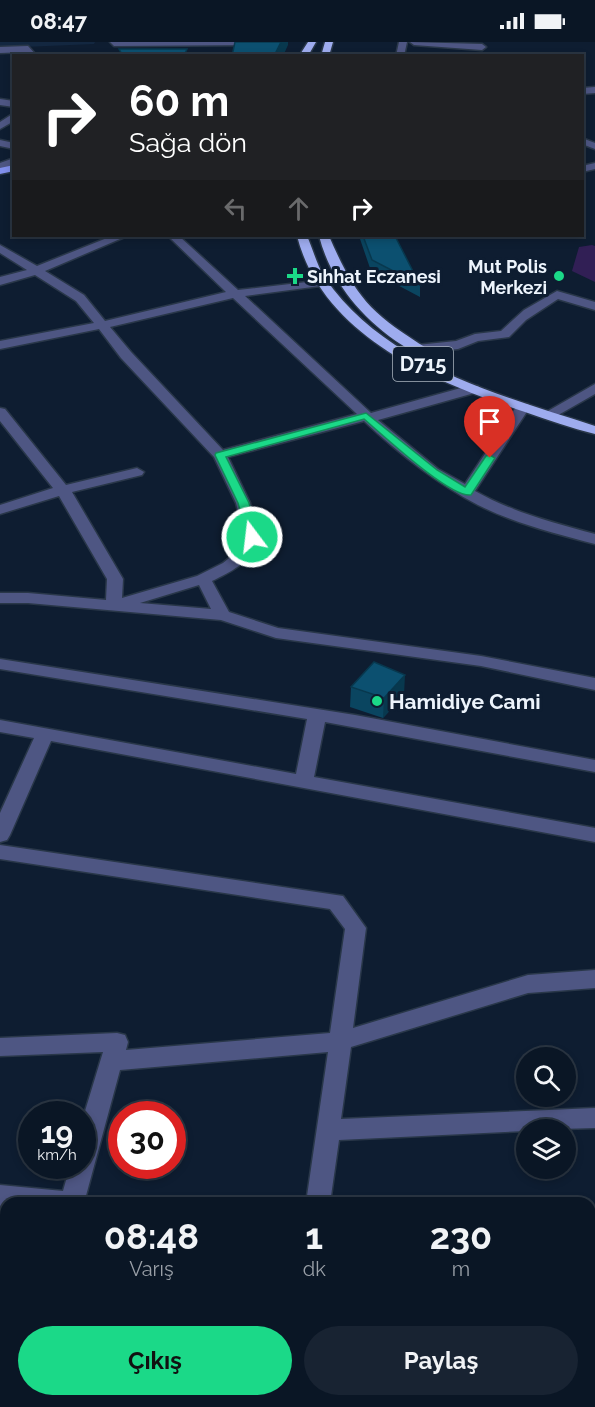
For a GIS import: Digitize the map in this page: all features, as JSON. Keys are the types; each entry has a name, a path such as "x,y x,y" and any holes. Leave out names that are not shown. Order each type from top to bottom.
{"highway":[{"name":"D715","path":"302,237 307,257 320,282 355,321 386,346 473,389 523,407 595,419"},
{"name":"D715","path":"324,237 341,279 350,294 382,327 417,349 482,381 595,430"}],"street":[{"path":"111,54 115,43 196,43 227,46 273,42"},
{"path":"414,42 480,44 493,42"},
{"path":"0,50 28,49 32,54"},
{"path":"0,281 35,271 119,237"},
{"path":"174,237 368,417 433,472 484,502 532,520 595,539"},
{"path":"0,248 80,298 126,355 220,455 243,503 252,537 245,553 229,566 203,579 114,606"},
{"path":"1,340 102,325 234,294 320,282"},
{"path":"417,349 458,345 475,338 505,334 510,327 532,310 557,295 595,306"},
{"path":"554,412 595,388"},
{"path":"220,455 473,389"},
{"path":"467,492 523,407"},
{"path":"0,412 7,433 62,490 115,579 114,606"},
{"path":"0,510 62,490 137,472"},
{"path":"203,579 223,615"},
{"path":"0,591 28,598"},
{"path":"0,598 28,598 223,615 276,633 481,661 595,684"},
{"path":"0,664 318,715 595,766"},
{"path":"304,781 318,715"},
{"path":"0,726 595,835"},
{"path":"0,835 45,734"},
{"path":"0,852 336,902 356,928 319,1197"},
{"path":"111,1061 341,1041 528,984 595,979"},
{"path":"0,1047 117,1042 96,1115"},
{"path":"329,1130 595,1118"},
{"path":"74,1197 78,1179"}],"shaded area":[{"path":"0,42 95,42 94,44 0,48"},
{"path":"595,246 595,282 572,271 579,247"}],"building":[{"path":"235,42 281,42 275,54 232,54"},
{"path":"119,49 187,49 185,54 122,54"},
{"path":"363,237 396,237 420,285 372,260"},
{"path":"374,662 405,675 384,698 351,687"}],"place":[{"name":"Sıhhat Eczanesi","path":"295,276"},
{"name":"Mut Polis Merkezi","path":"559,276"},
{"name":"Hamidiye Cami","path":"377,701"}],"route":[{"path":"252,537 243,503 220,455 366,416 433,472 467,492 490,458"}]}
